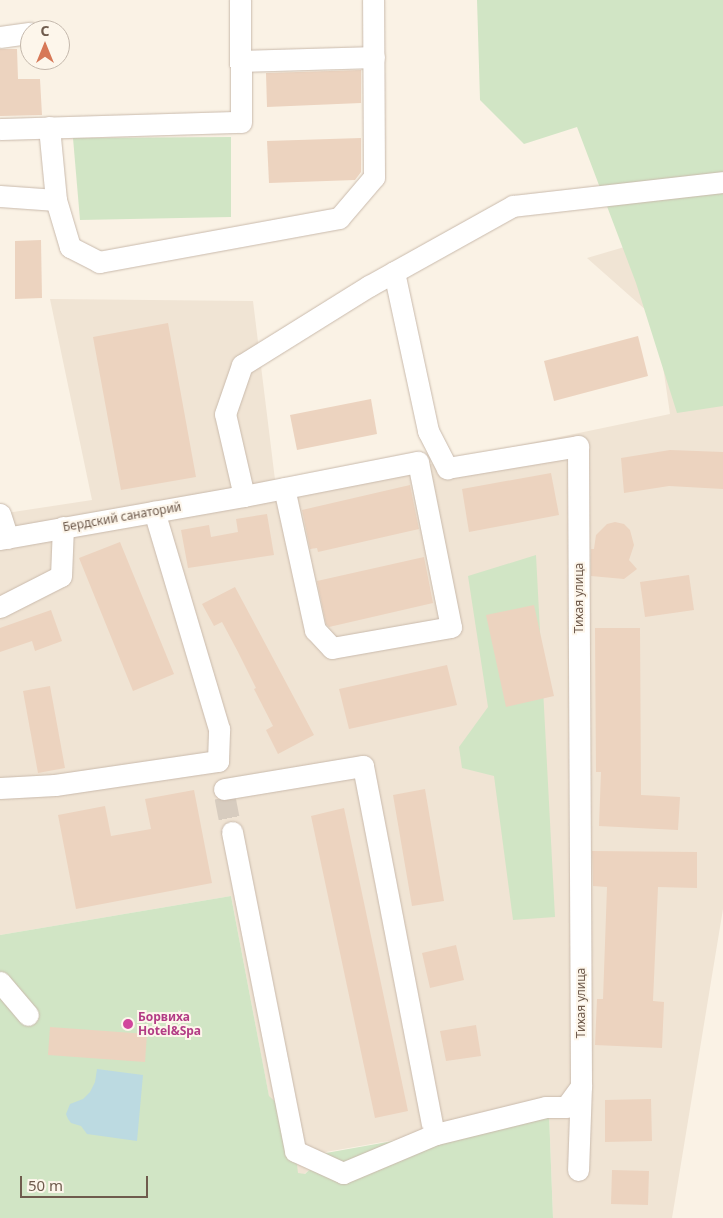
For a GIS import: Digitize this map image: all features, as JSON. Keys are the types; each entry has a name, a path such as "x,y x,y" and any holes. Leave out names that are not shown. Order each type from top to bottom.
{"street":[{"path":"0,129 241,122 240,0"},
{"path":"49,127 56,200 70,247 99,262 340,218 374,177 373,0"},
{"path":"0,36 20,34"},
{"path":"241,61 374,57"},
{"path":"244,496 225,414 242,365 394,272 512,206 723,182"},
{"path":"0,196 56,200"},
{"name":"Тихая улица","path":"394,272 428,431 447,468 578,446 581,1086"},
{"name":"Бердский санаторий","path":"4,538 244,496 284,488 418,462 451,627 332,648 315,630 284,488"},
{"path":"154,512 219,729 218,761 224,793 363,766 432,1123"},
{"path":"0,514 4,538"},
{"path":"0,607 61,576 63,527"},
{"path":"0,788 55,786 218,761"},
{"path":"232,832 295,1151 343,1174 436,1134 546,1107 566,1107 581,1086"},
{"path":"0,982 28,1015"},
{"path":"578,1170 581,1086"}],"shaded area":[{"path":"723,218 723,909 672,1218 553,1218 549,1113 326,1152 287,1192 231,896 0,935 0,514 92,500 50,299 253,301 277,496 670,414 656,319 587,258"}],"green space":[{"path":"477,0 723,0 723,406 677,413 636,283 577,127 524,144 480,100"},
{"path":"231,137 231,217 80,220 73,138"},
{"path":"536,555 555,917 513,920 494,776 462,768 459,747 488,707 468,576"},
{"name":"Борвиха Hotel&Spa","path":"231,896 269,1096 291,1116 298,1173 305,1174 326,1153 549,1113 553,1218 0,1218 0,935"}],"water":[{"path":"97,1069 143,1075 137,1141 87,1134 81,1126 71,1123 68,1119 66,1114 70,1104 83,1099 90,1092 95,1082"}],"building":[{"path":"0,49 17,49 18,79 40,79 42,115 0,116"},
{"path":"361,70 361,103 267,107 266,73"},
{"path":"361,138 361,172 355,180 269,183 267,141"},
{"path":"41,240 42,298 15,299 15,241"},
{"path":"168,323 196,477 121,490 93,337"},
{"path":"638,336 648,376 554,401 544,361"},
{"path":"371,399 377,434 297,450 290,415"},
{"path":"670,450 723,452 723,489 669,486 624,493 621,458"},
{"path":"551,473 559,515 469,532 462,489"},
{"path":"410,485 419,529 318,552 317,548 310,549 302,510"},
{"path":"267,514 274,555 188,568 181,530 209,525 211,537 238,532 236,519"},
{"path":"615,522 624,524 630,530 634,545 629,560 637,569 624,579 591,576 591,549 594,549 596,535 607,524"},
{"path":"120,542 174,674 133,691 79,558"},
{"path":"424,557 433,603 329,627 326,624 317,581"},
{"path":"689,575 694,610 645,617 640,582"},
{"path":"235,587 314,735 278,754 266,730 273,726 238,652 222,622 214,626 202,604"},
{"path":"534,605 554,696 506,707 486,615"},
{"path":"51,610 62,641 35,651 32,641 0,652 0,628"},
{"path":"595,628 640,628 641,795 680,797 678,830 599,826 601,772 596,772"},
{"path":"447,665 457,705 349,729 339,689"},
{"path":"50,686 65,768 38,773 23,691"},
{"path":"425,789 444,901 412,906 393,795"},
{"path":"194,790 212,883 76,909 58,815 105,806 111,836 151,829 145,799"},
{"path":"344,808 408,1111 375,1118 311,816"},
{"path":"592,851 697,852 697,888 658,887 653,1001 664,1002 662,1048 595,1045 597,999 603,999 607,887 593,886"},
{"path":"456,945 464,980 430,988 422,953"},
{"path":"476,1025 481,1056 446,1061 440,1031"},
{"path":"50,1027 147,1034 145,1062 48,1055"},
{"path":"651,1099 652,1141 605,1142 605,1100"},
{"path":"612,1170 649,1171 648,1205 611,1204"}],"tunnel":[{"path":"225,797 232,832"}],"place":[{"name":"Борвиха Hotel&Spa","path":"128,1024"}]}
